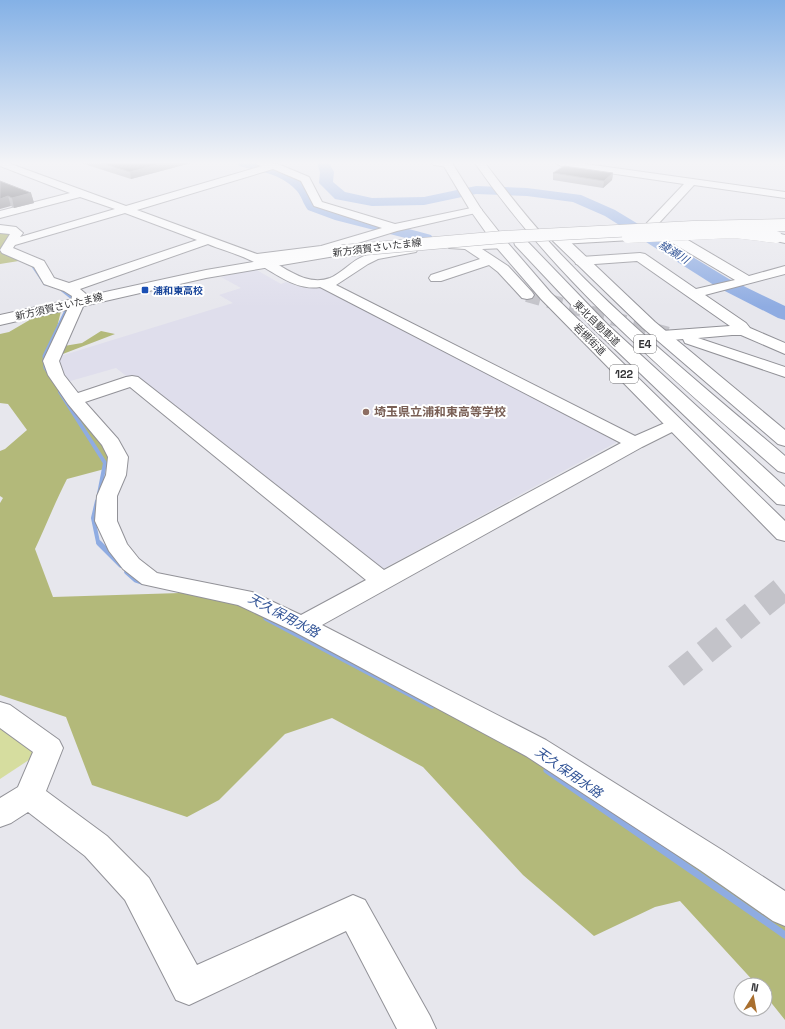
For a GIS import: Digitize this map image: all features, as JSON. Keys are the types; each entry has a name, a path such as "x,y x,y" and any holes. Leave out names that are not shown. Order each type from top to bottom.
{"main road":[{"name":"岩槻街道","path":"483,211 502,245 546,296 785,534"},
{"name":"東北自動車道","path":"484,211 533,257 601,327 785,499"},
{"name":"東北自動車道","path":"515,211 556,257 610,312 785,467"},
{"path":"541,220 560,240 662,336 785,440"},
{"name":"新方須賀さいたま線","path":"0,320 73,295 260,261 421,242 478,238 703,227 785,225"}],"street":[{"path":"0,215 15,211"},
{"path":"73,295 49,281 39,264 6,250 5,235 20,241 122,211"},
{"path":"128,211 209,240 260,261 299,282 322,283 334,281 363,261 375,256 405,250 443,245 502,245"},
{"path":"340,211 394,228"},
{"path":"260,261 322,250 394,228 468,211"},
{"path":"664,211 652,224 673,238 747,281"},
{"path":"560,240 734,232 781,238"},
{"path":"209,240 73,295 51,361 56,375 74,400 110,443 118,457 116,474 107,496 106,521 117,546 131,564 150,579 244,598 302,625 536,748 711,860 785,910"},
{"path":"468,245 504,269 527,295"},
{"path":"582,261 640,257 741,326 744,331"},
{"path":"436,278 491,260"},
{"path":"694,294 785,270"},
{"path":"322,283 635,442"},
{"path":"662,336 732,330 744,331 785,349"},
{"path":"690,340 785,372"},
{"path":"74,400 132,381 383,581"},
{"path":"302,625 635,442 674,424"},
{"path":"0,713 49,748 29,796 0,814"},
{"path":"29,796 96,846 137,889 189,987 353,911 417,1029"}],"shaded area":[{"name":"埼玉県立浦和東高等学校","path":"255,269 281,284 286,282 297,286 322,287 617,442 379,571 116,368 67,382 54,358 233,303 219,295 241,288 221,277"}],"green space":[{"path":"0,230 13,233 3,250 25,260 0,264"},
{"path":"61,311 52,348 82,343 101,331 115,334 47,361 125,454 112,467 67,479 35,549 53,597 180,593 236,588 299,617 785,908 785,1020 773,1005 773,977 750,977 680,901 655,907 594,936 523,875 423,767 332,718 285,734 219,800 187,817 92,785 66,717 0,695 0,503 3,498 0,496 0,451 5,449 27,430 8,404 0,403 0,334 9,332 33,318"},
{"path":"9,725 41,752 0,779 0,729"}],"waterway":[{"path":"324,211 425,238"},
{"name":"綾瀬川","path":"606,211 723,283 785,314"},
{"name":"天久保用水路","path":"27,263 32,265 45,284"},
{"name":"天久保用水路","path":"49,374 45,368 44,356 72,298 62,290"},
{"name":"天久保用水路","path":"60,392 105,463 99,494"},
{"name":"天久保用水路","path":"97,501 93,518 98,542 121,565"},
{"name":"天久保用水路","path":"127,572 136,580 142,582"},
{"name":"天久保用水路","path":"266,618 432,706"},
{"name":"天久保用水路","path":"547,770 785,935"}],"tunnel":[{"path":"527,295 669,334"},
{"path":"676,676 785,587"}],"place":[{"name":"浦和東高校","path":"145,290"},
{"name":"埼玉県立浦和東高等学校","path":"366,412"}]}
